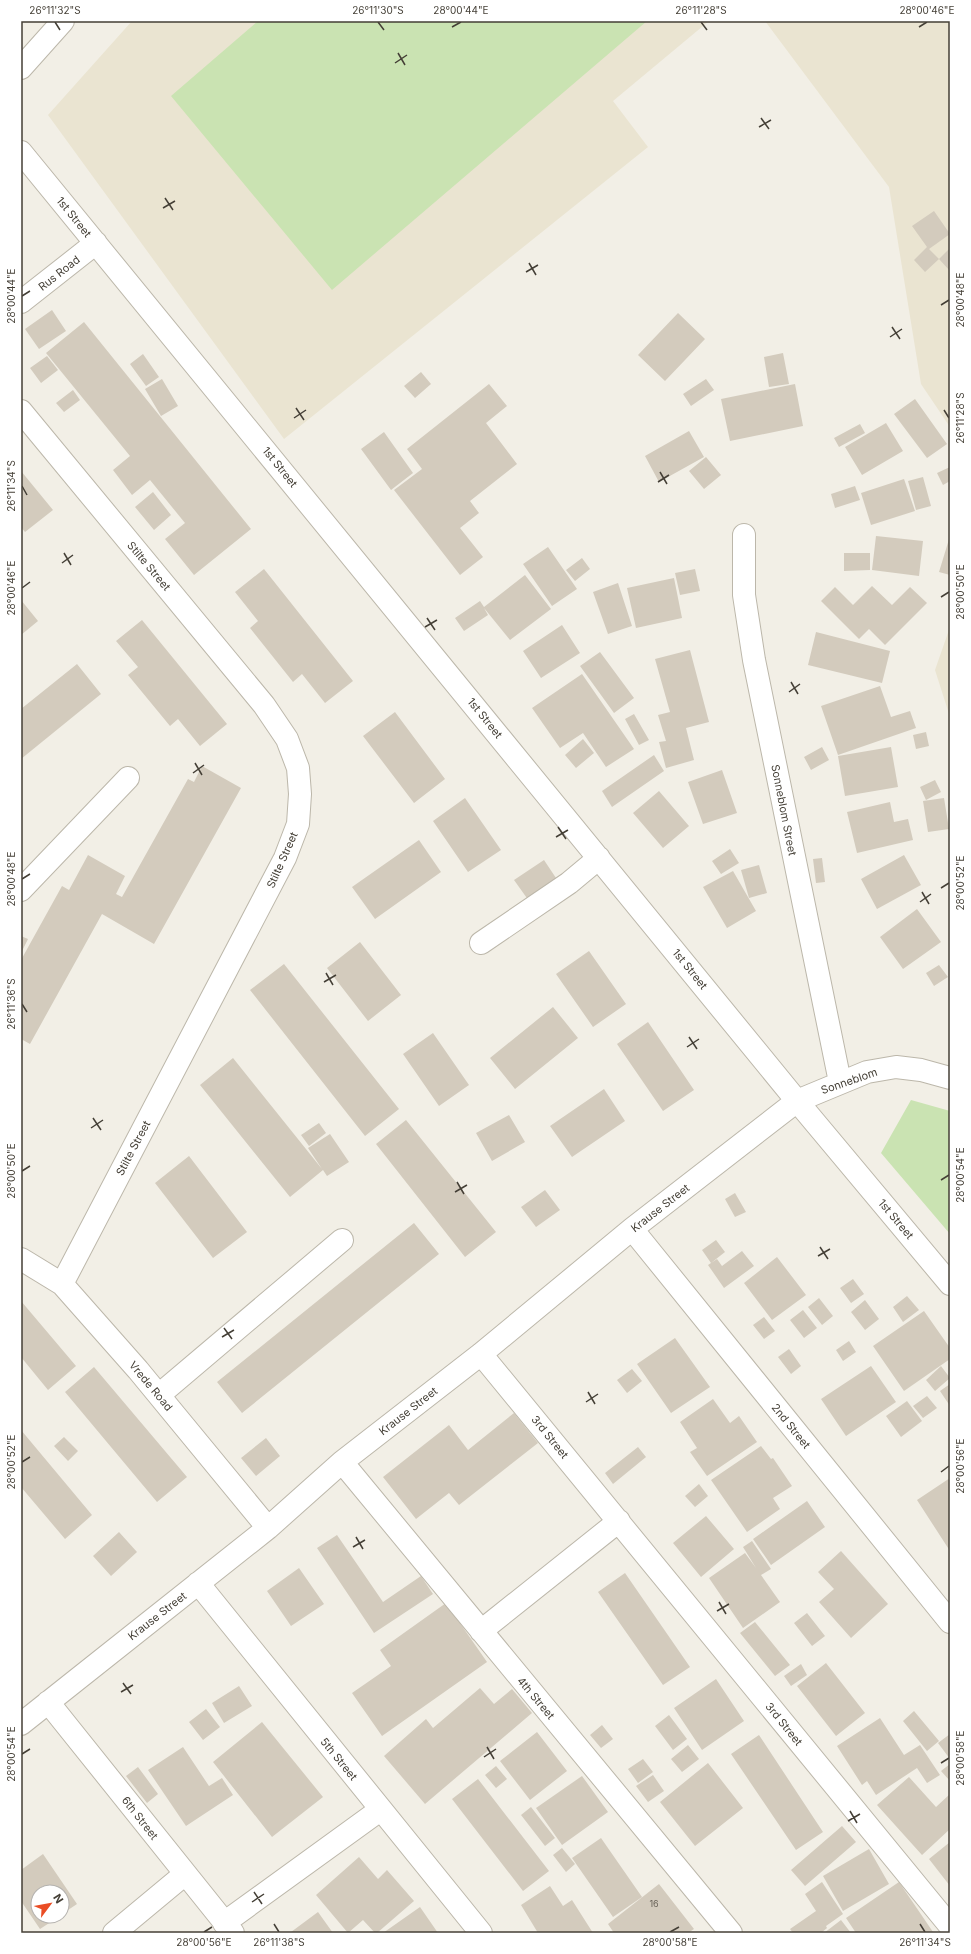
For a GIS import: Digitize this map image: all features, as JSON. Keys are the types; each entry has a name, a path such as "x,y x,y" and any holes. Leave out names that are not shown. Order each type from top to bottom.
{"street":[{"path":"21,68 63,21"},
{"name":"1st Street","path":"21,152 797,1101 950,1284"},
{"name":"Rus Road","path":"21,302 96,243"},
{"name":"Stilte Street","path":"21,411 264,705 287,739 298,768 300,794 298,824 285,858 62,1284"},
{"name":"Sonneblom Street","path":"744,535 744,595 754,660 840,1082"},
{"path":"21,890 128,778"},
{"path":"481,943 569,883 599,858"},
{"name":"Sonneblom","path":"797,1101 867,1072 896,1067 921,1070 950,1078"},
{"name":"Krause Street","path":"21,1724 268,1528 342,1462 482,1354 632,1229 797,1101"},
{"name":"2nd Street","path":"632,1229 950,1622"},
{"path":"159,1395 342,1240"},
{"name":"Vrede Road","path":"21,1259 62,1284 159,1395 268,1528"},
{"name":"3rd Street","path":"482,1354 950,1926"},
{"name":"4th Street","path":"342,1462 731,1933"},
{"path":"481,1631 619,1521"},
{"name":"5th Street","path":"198,1583 380,1810 481,1933"},
{"name":"6th Street","path":"48,1702 229,1928"},
{"path":"229,1928 380,1810"},
{"path":"114,1933 185,1874"}],"shaded area":[{"path":"132,21 709,21 613,101 648,147 284,439 48,115"},
{"path":"765,21 950,21 950,427 921,384 889,187"},
{"path":"950,627 950,717 935,670"}],"green space":[{"path":"258,21 647,21 332,290 171,96"},
{"path":"911,1100 950,1111 950,1234 881,1153"}],"building":[{"path":"934,211 950,234 929,249 939,259 925,272 914,260 927,247 912,226"},
{"path":"950,248 950,271 939,259"},
{"path":"52,310 66,331 39,349 25,329"},
{"path":"678,313 705,339 665,381 638,355"},
{"path":"84,322 251,529 194,575 165,539 185,523 150,480 132,495 113,470 130,456 46,353"},
{"path":"783,353 789,384 769,387 764,357"},
{"path":"143,354 159,377 146,386 130,364"},
{"path":"47,356 58,370 41,383 30,368"},
{"path":"421,372 431,384 415,398 404,386"},
{"path":"162,379 178,406 161,416 145,389"},
{"path":"706,379 714,390 691,406 683,394"},
{"path":"489,384 507,406 486,423 517,464 470,501 479,513 460,528 483,557 460,575 394,490 422,469 407,449"},
{"path":"795,384 803,426 730,441 721,399"},
{"path":"73,390 80,400 64,412 56,403"},
{"path":"915,399 947,444 927,458 894,414"},
{"path":"886,423 903,451 862,475 845,447"},
{"path":"860,424 865,433 839,447 834,438"},
{"path":"689,431 704,457 659,482 645,456"},
{"path":"384,432 413,473 391,490 361,449"},
{"path":"706,457 721,475 704,489 689,471"},
{"path":"950,467 950,481 943,485 937,473"},
{"path":"21,471 53,510 25,532 21,527"},
{"path":"923,477 931,506 916,510 908,481"},
{"path":"904,479 915,511 871,525 861,493"},
{"path":"855,486 860,500 835,508 831,494"},
{"path":"153,492 171,515 154,530 135,507"},
{"path":"876,536 923,541 919,576 872,570"},
{"path":"950,536 950,575 939,572"},
{"path":"548,547 577,589 552,606 523,564"},
{"path":"844,553 870,553 870,570 844,571"},
{"path":"582,558 590,569 575,581 566,570"},
{"path":"264,569 353,681 325,703 302,674 293,682 250,628 258,621 235,592"},
{"path":"695,569 700,591 680,595 675,573"},
{"path":"525,575 551,609 510,640 484,608 488,615 464,631 455,618 480,601 484,607"},
{"path":"674,578 682,618 636,628 627,588"},
{"path":"618,583 632,626 608,634 593,592"},
{"path":"872,586 892,605 910,587 927,603 885,645 869,629 859,639 821,601 835,587 853,605"},
{"path":"21,600 38,621 21,635"},
{"path":"142,620 227,724 200,746 178,719 170,726 128,675 138,667 116,641"},
{"path":"562,625 580,653 541,678 523,651"},
{"path":"816,632 890,651 882,683 808,665"},
{"path":"690,650 709,722 686,728 694,760 666,768 659,742 666,741 658,715 670,712 655,659"},
{"path":"600,652 634,698 614,713 580,666"},
{"path":"77,664 101,694 21,759 21,709"},
{"path":"582,674 634,749 606,767 583,733 560,748 532,708"},
{"path":"880,686 891,717 910,711 916,728 838,755 821,706"},
{"path":"395,712 445,779 414,803 363,736"},
{"path":"634,714 649,740 639,745 625,719"},
{"path":"926,732 929,746 916,749 913,735"},
{"path":"583,739 594,753 576,768 565,755"},
{"path":"822,747 829,760 811,770 804,757"},
{"path":"891,747 898,787 845,796 838,756"},
{"path":"654,755 664,771 612,807 602,791"},
{"path":"202,766 241,788 154,944 102,914 30,1044 21,1039 21,960 62,886 69,890 88,855 125,876 116,894 122,897 188,779 194,782"},
{"path":"722,770 737,813 703,824 688,782"},
{"path":"935,780 941,792 926,800 920,787"},
{"path":"659,791 689,826 663,848 633,813"},
{"path":"465,798 501,850 468,872 433,821"},
{"path":"944,798 949,829 928,832 923,801"},
{"path":"890,802 894,822 908,819 913,840 857,853 847,812"},
{"path":"419,840 441,872 375,919 352,887"},
{"path":"730,849 739,863 721,874 712,861"},
{"path":"904,855 921,885 877,909 861,879"},
{"path":"822,858 825,882 816,883 813,859"},
{"path":"544,860 558,881 529,901 514,880"},
{"path":"759,865 767,893 749,898 741,870"},
{"path":"733,871 756,911 727,928 703,887"},
{"path":"917,909 941,942 903,969 880,937"},
{"path":"21,936 28,939 21,953"},
{"path":"360,942 401,995 368,1021 327,968"},
{"path":"589,951 626,1004 593,1027 556,974"},
{"path":"284,964 399,1109 365,1136 250,990"},
{"path":"939,965 948,977 934,986 926,973"},
{"path":"553,1007 578,1038 515,1089 490,1058"},
{"path":"648,1022 694,1090 663,1111 617,1044"},
{"path":"433,1033 469,1085 439,1106 403,1054"},
{"path":"233,1058 322,1169 308,1148 330,1134 349,1162 327,1176 323,1170 290,1197 200,1085"},
{"path":"604,1089 625,1121 572,1157 550,1126"},
{"path":"509,1115 525,1142 492,1161 476,1133"},
{"path":"406,1120 496,1232 465,1257 376,1144"},
{"path":"319,1123 326,1133 309,1146 301,1135"},
{"path":"189,1156 247,1232 213,1258 155,1183"},
{"path":"545,1190 560,1210 536,1227 521,1207"},
{"path":"735,1193 746,1212 735,1217 725,1199"},
{"path":"414,1223 439,1254 242,1413 217,1382"},
{"path":"716,1240 725,1252 711,1263 702,1250"},
{"path":"742,1251 754,1266 724,1288 708,1265 717,1259 722,1266"},
{"path":"777,1257 806,1295 772,1320 744,1283"},
{"path":"853,1279 864,1294 851,1303 840,1288"},
{"path":"907,1296 919,1310 903,1322 893,1307"},
{"path":"819,1298 833,1316 822,1325 808,1307"},
{"path":"865,1300 879,1319 865,1330 851,1312"},
{"path":"21,1301 76,1366 48,1390 21,1357"},
{"path":"803,1310 817,1328 804,1338 790,1320"},
{"path":"924,1311 950,1348 950,1359 904,1391 873,1346"},
{"path":"764,1317 775,1331 764,1339 753,1325"},
{"path":"675,1338 710,1387 671,1413 637,1364"},
{"path":"849,1341 856,1352 843,1361 836,1350"},
{"path":"789,1349 801,1366 791,1374 778,1357"},
{"path":"871,1366 896,1402 846,1436 821,1399"},
{"path":"941,1366 950,1378 935,1391 926,1380"},
{"path":"94,1367 187,1477 157,1502 65,1392"},
{"path":"632,1369 642,1381 627,1393 617,1380"},
{"path":"950,1384 950,1406 940,1391"},
{"path":"927,1396 937,1408 923,1418 913,1406"},
{"path":"713,1399 730,1423 739,1416 757,1442 707,1476 690,1452 697,1448 680,1422"},
{"path":"907,1401 922,1421 901,1437 886,1416"},
{"path":"514,1413 538,1443 459,1505 449,1493 416,1519 383,1477 449,1425 468,1450"},
{"path":"21,1430 92,1515 65,1539 21,1487"},
{"path":"64,1437 78,1451 68,1461 54,1446"},
{"path":"266,1438 280,1456 256,1476 241,1458"},
{"path":"761,1446 771,1459 773,1458 792,1486 773,1498 780,1509 747,1532 711,1480"},
{"path":"638,1447 646,1457 613,1484 605,1473"},
{"path":"950,1478 950,1551 917,1500"},
{"path":"699,1484 708,1496 695,1507 685,1496"},
{"path":"807,1501 825,1527 771,1565 753,1539"},
{"path":"706,1516 734,1549 701,1577 673,1543"},
{"path":"119,1532 137,1552 111,1576 93,1556"},
{"path":"337,1535 383,1602 421,1576 433,1594 374,1633 317,1548"},
{"path":"752,1541 771,1569 761,1575 780,1602 743,1628 709,1578 745,1553 756,1568 743,1547"},
{"path":"841,1551 888,1604 851,1638 819,1602 834,1589 818,1572"},
{"path":"299,1568 324,1604 291,1626 267,1591"},
{"path":"625,1573 690,1667 663,1685 598,1592"},
{"path":"446,1603 487,1662 382,1736 352,1693 391,1666 380,1650"},
{"path":"807,1613 825,1636 812,1646 794,1623"},
{"path":"755,1622 790,1665 775,1676 740,1633"},
{"path":"826,1663 865,1713 836,1736 797,1686"},
{"path":"801,1664 807,1675 791,1686 784,1676"},
{"path":"716,1679 744,1721 702,1750 674,1708"},
{"path":"239,1686 252,1706 224,1723 212,1703"},
{"path":"480,1688 494,1704 512,1689 532,1713 425,1804 384,1756 426,1719 433,1728"},
{"path":"206,1709 220,1727 203,1740 189,1722"},
{"path":"914,1711 939,1741 927,1751 903,1721"},
{"path":"669,1715 687,1739 673,1750 655,1726"},
{"path":"880,1718 904,1755 920,1745 940,1775 927,1783 917,1768 876,1795 867,1781 862,1785 837,1746"},
{"path":"262,1722 323,1797 272,1837 213,1762"},
{"path":"602,1725 613,1739 601,1748 590,1735"},
{"path":"537,1732 567,1771 530,1800 500,1761"},
{"path":"950,1734 950,1759 938,1743"},
{"path":"759,1735 823,1832 796,1850 731,1754"},
{"path":"688,1745 699,1759 682,1772 671,1759"},
{"path":"183,1747 209,1786 222,1778 233,1795 186,1826 148,1770"},
{"path":"643,1759 653,1772 638,1783 628,1769"},
{"path":"708,1763 743,1808 695,1846 660,1802"},
{"path":"950,1764 950,1781 941,1771"},
{"path":"496,1766 507,1779 496,1788 485,1775"},
{"path":"138,1767 158,1794 147,1803 126,1776"},
{"path":"653,1775 664,1791 648,1802 636,1786"},
{"path":"582,1776 608,1812 562,1845 536,1808"},
{"path":"909,1777 936,1807 950,1794 950,1829 922,1855 877,1805"},
{"path":"478,1779 549,1871 523,1891 452,1799"},
{"path":"531,1807 555,1838 545,1846 521,1815"},
{"path":"842,1826 856,1842 805,1886 791,1870"},
{"path":"601,1838 642,1897 613,1917 572,1858"},
{"path":"950,1842 950,1886 929,1859"},
{"path":"562,1848 575,1864 566,1872 553,1855"},
{"path":"869,1849 889,1884 843,1911 823,1876"},
{"path":"43,1854 63,1884 30,1884 30,1914 21,1901 21,1870"},
{"path":"359,1857 378,1879 387,1870 414,1901 377,1933 375,1933 363,1920 348,1933 316,1895"},
{"path":"822,1882 843,1914 826,1926 827,1928 821,1933 793,1933 790,1929 816,1911 805,1894"},
{"path":"899,1882 933,1932 856,1933 846,1918"},
{"path":"659,1884 694,1929 688,1933 614,1933 608,1924"},
{"path":"550,1886 563,1906 572,1900 593,1933 538,1933 521,1905"},
{"path":"70,1894 77,1904 70,1909"},
{"path":"420,1907 438,1933 383,1933"},
{"path":"318,1912 333,1933 291,1932"},
{"path":"841,1920 851,1933 824,1933"},
{"path":"37,1924 48,1924 40,1929"}]}
